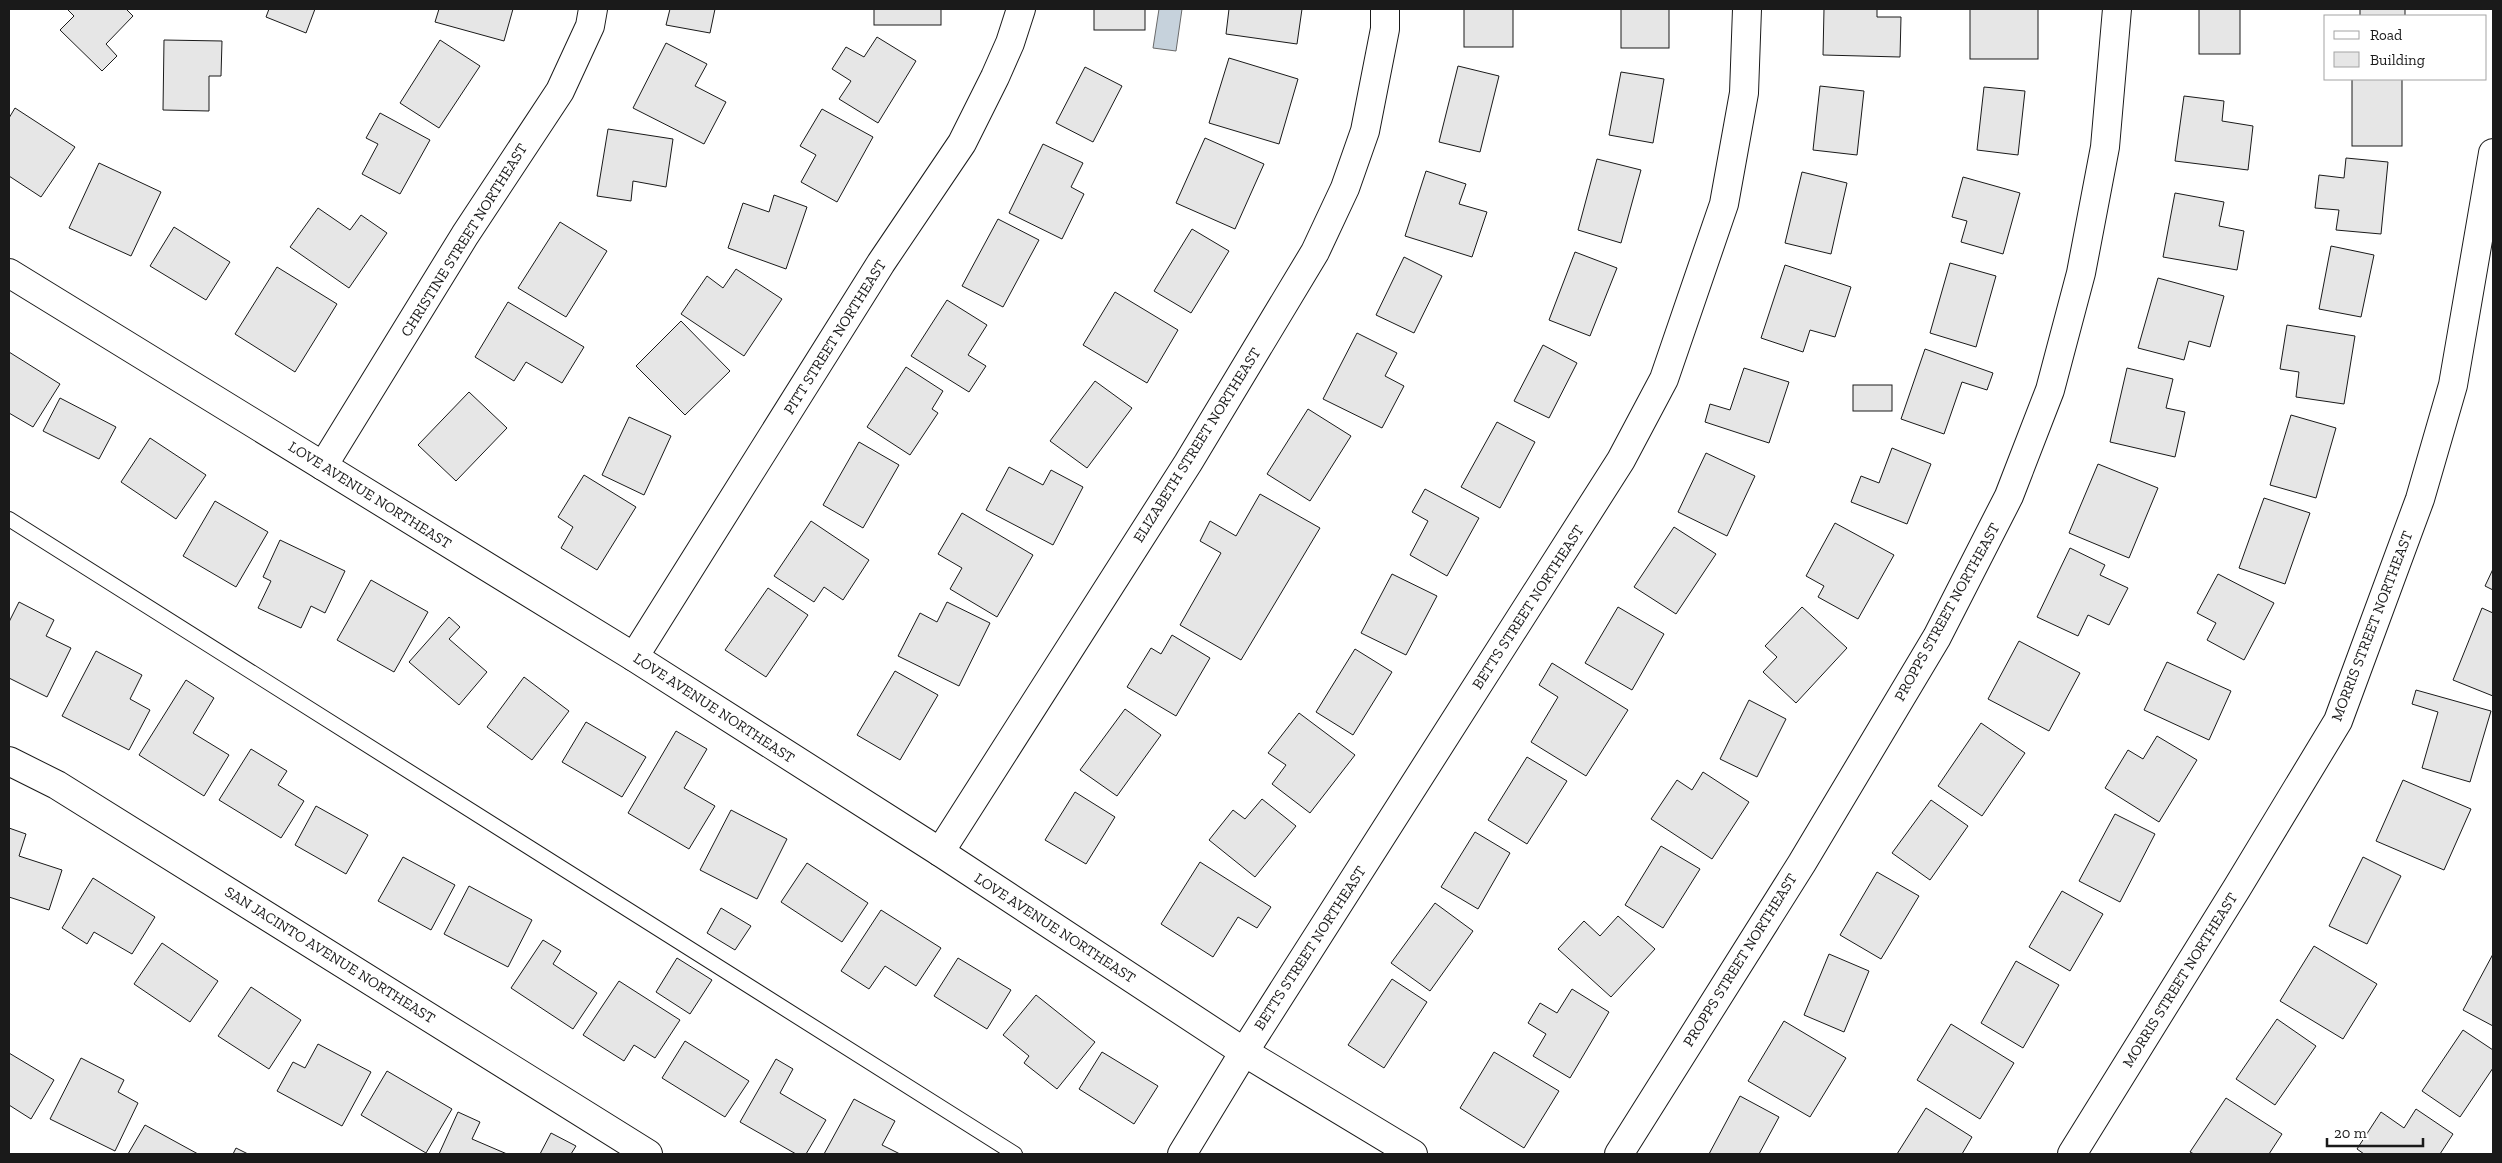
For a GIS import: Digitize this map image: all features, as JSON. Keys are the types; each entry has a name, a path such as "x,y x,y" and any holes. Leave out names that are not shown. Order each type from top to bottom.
{"street":[{"name":"CHRISTINE STREET NORTHEAST","path":"323,466 465,235 560,91 590,26 593,9"},
{"name":"PITT STREET NORTHEAST","path":"634,657 881,263 962,143 1006,51 1021,9"},
{"name":"ELIZABETH STREET NORTHEAST","path":"940,852 1178,479 1315,252 1345,188 1365,131 1385,29 1385,9"},
{"name":"BETTS STREET NORTHEAST","path":"1182,1154 1244,1052 1621,460 1664,378 1724,204 1744,93 1748,9"},
{"name":"PROPPS STREET NORTHEAST","path":"1619,1154 1802,863 1937,637 2009,496 2050,390 2082,273 2106,148 2118,9"},
{"name":"MORRIS STREET NORTHEAST","path":"2072,1154 2338,721 2420,499 2454,385 2493,153"},
{"name":"LOVE AVENUE NORTHEAST","path":"9,273 634,657 940,852 1244,1052 1413,1154"},
{"name":"SAN JACINTO AVENUE NORTHEAST","path":"9,761 57,785 648,1154"}],"lane":[{"path":"9,519 1015,1154"}],"shaded area":[{"path":"1159,9 1182,9 1176,51 1153,48"}],"building":[{"path":"67,9 126,9 133,16 106,44 117,56 102,71 60,30 74,16"},
{"path":"269,9 315,9 306,33 266,17"},
{"path":"439,9 513,9 504,41 435,22"},
{"path":"670,9 715,9 710,33 666,25"},
{"path":"874,9 941,9 941,25 874,25"},
{"path":"1094,9 1145,9 1145,30 1094,30"},
{"path":"1229,9 1302,9 1297,44 1226,34"},
{"path":"1464,9 1513,9 1513,47 1464,47"},
{"path":"1621,9 1669,9 1669,48 1621,48"},
{"path":"1824,9 1877,9 1877,17 1901,17 1900,57 1823,55"},
{"path":"1970,9 2038,9 2038,59 1970,59"},
{"path":"2199,9 2240,9 2240,54 2199,54"},
{"path":"2360,9 2405,9 2405,15 2360,15"},
{"path":"877,37 916,61 878,123 839,99 851,81 832,69 846,47 864,57"},
{"path":"164,40 222,41 221,76 209,76 209,111 163,110"},
{"path":"440,40 480,66 439,128 400,103"},
{"path":"666,43 707,64 695,86 726,102 704,144 633,108"},
{"path":"1229,58 1298,79 1279,144 1209,123"},
{"path":"1458,66 1499,76 1480,152 1439,142"},
{"path":"1085,67 1122,86 1093,142 1056,123"},
{"path":"1621,72 1664,79 1653,143 1609,135"},
{"path":"2352,80 2402,80 2402,146 2352,146"},
{"path":"1820,86 1864,91 1857,155 1813,150"},
{"path":"1984,87 2025,91 2018,155 1977,150"},
{"path":"2184,96 2224,101 2222,121 2253,126 2248,170 2175,161"},
{"path":"15,108 75,147 41,197 9,176 9,118"},
{"path":"822,109 873,137 837,202 801,182 816,155 800,146"},
{"path":"380,113 430,140 400,194 362,174 378,144 366,138"},
{"path":"608,129 673,139 666,187 633,181 631,201 597,196"},
{"path":"1205,138 1264,164 1235,229 1176,203"},
{"path":"1043,144 1083,163 1071,187 1084,194 1062,239 1009,213"},
{"path":"2346,158 2388,162 2381,234 2336,230 2339,210 2315,208 2319,175 2344,178"},
{"path":"1597,159 1641,170 1621,243 1578,230"},
{"path":"99,163 161,192 131,256 69,228"},
{"path":"1426,171 1466,184 1459,204 1487,212 1472,257 1405,236"},
{"path":"1802,172 1847,183 1831,254 1785,243"},
{"path":"1963,177 2020,193 2003,254 1961,242 1967,221 1952,217"},
{"path":"2175,193 2224,202 2219,226 2244,231 2237,270 2163,257"},
{"path":"774,195 807,207 786,269 728,248 743,203 769,212"},
{"path":"318,208 350,230 361,215 387,233 349,288 290,247"},
{"path":"998,219 1039,240 1003,307 962,286"},
{"path":"560,222 607,251 566,317 518,288"},
{"path":"174,227 230,262 206,300 150,266"},
{"path":"1192,229 1229,251 1191,313 1154,291"},
{"path":"2331,246 2374,255 2361,317 2319,309"},
{"path":"1575,252 1617,268 1590,336 1549,320"},
{"path":"1404,257 1442,276 1414,333 1376,315"},
{"path":"1950,263 1996,276 1976,347 1930,333"},
{"path":"1785,265 1851,287 1835,337 1810,330 1803,352 1761,338"},
{"path":"277,267 337,304 295,372 235,334"},
{"path":"736,269 782,299 744,356 681,314 707,276 723,288"},
{"path":"2158,278 2224,296 2210,347 2189,341 2184,360 2138,348"},
{"path":"1115,292 1178,330 1147,383 1083,345"},
{"path":"947,300 987,325 968,355 986,366 969,392 911,356"},
{"path":"508,302 584,347 562,383 526,362 514,381 475,357"},
{"path":"681,321 730,371 685,415 636,366"},
{"path":"2287,325 2355,336 2344,404 2296,397 2299,372 2280,369"},
{"path":"1357,333 1397,353 1385,376 1404,386 1382,428 1323,399"},
{"path":"1543,345 1577,363 1549,418 1514,401"},
{"path":"1925,349 1993,373 1987,390 1962,382 1944,434 1901,419"},
{"path":"9,352 60,384 33,427 9,413"},
{"path":"906,367 943,391 932,409 938,413 910,455 867,427"},
{"path":"1744,368 1789,382 1769,443 1705,422 1710,404 1730,410"},
{"path":"2127,368 2173,379 2166,408 2185,412 2175,457 2110,442"},
{"path":"1095,381 1132,408 1087,468 1050,441"},
{"path":"1853,385 1892,385 1892,411 1853,411"},
{"path":"469,392 507,428 456,481 418,445"},
{"path":"60,398 116,427 99,459 43,431"},
{"path":"1308,409 1351,436 1310,501 1267,474"},
{"path":"2291,415 2336,428 2316,498 2270,485"},
{"path":"629,417 671,436 644,495 602,475"},
{"path":"1497,422 1535,442 1500,508 1461,487"},
{"path":"150,438 206,475 176,519 121,482"},
{"path":"859,442 899,465 863,528 823,505"},
{"path":"1892,448 1931,464 1907,524 1851,502 1861,476 1879,483"},
{"path":"1706,453 1755,476 1727,536 1678,512"},
{"path":"2098,464 2158,488 2129,558 2069,533"},
{"path":"1009,467 1043,485 1051,470 1083,487 1053,545 986,510"},
{"path":"584,475 636,507 597,570 561,548 573,527 558,517"},
{"path":"1425,489 1479,518 1447,576 1410,555 1428,521 1412,512"},
{"path":"1260,494 1320,528 1241,660 1180,625 1221,553 1200,541 1210,521 1236,536"},
{"path":"2264,498 2310,513 2285,584 2239,568"},
{"path":"215,501 268,532 236,587 183,556"},
{"path":"962,513 1033,555 997,617 950,589 962,568 938,554"},
{"path":"811,521 869,560 843,600 824,587 814,602 774,576"},
{"path":"1835,523 1894,555 1858,619 1818,597 1824,586 1806,576"},
{"path":"1674,527 1716,554 1676,614 1634,587"},
{"path":"280,540 345,571 325,613 311,606 301,628 258,608 271,581 263,577"},
{"path":"2070,548 2105,565 2100,575 2128,588 2109,625 2088,615 2078,636 2037,617"},
{"path":"2493,569 2493,590 2485,586"},
{"path":"1392,574 1437,596 1406,655 1361,633"},
{"path":"2218,574 2274,603 2244,660 2207,640 2216,623 2197,613"},
{"path":"371,580 428,612 394,672 337,640"},
{"path":"768,588 808,615 766,677 725,650"},
{"path":"19,602 54,620 46,636 71,648 47,697 9,678 9,622"},
{"path":"947,602 990,623 959,686 898,656 920,613 937,622"},
{"path":"1618,607 1664,634 1632,690 1585,663"},
{"path":"1802,607 1847,648 1796,703 1763,672 1777,657 1765,646"},
{"path":"2482,608 2493,613 2493,696 2453,680"},
{"path":"449,617 460,627 449,639 487,672 459,705 409,662"},
{"path":"1172,635 1210,658 1176,716 1127,687 1151,648 1161,654"},
{"path":"2019,641 2080,673 2049,731 1988,699"},
{"path":"1355,649 1392,672 1353,735 1316,712"},
{"path":"96,651 142,675 130,699 150,710 129,750 62,716"},
{"path":"2167,662 2231,691 2209,740 2144,710"},
{"path":"1552,663 1628,710 1586,776 1531,742 1558,697 1539,685"},
{"path":"895,671 938,695 900,760 857,735"},
{"path":"524,677 569,711 532,760 487,727"},
{"path":"186,680 214,698 193,733 229,755 204,796 139,755"},
{"path":"2416,690 2491,711 2470,782 2422,768 2438,712 2412,704"},
{"path":"1749,700 1786,719 1757,777 1720,759"},
{"path":"1125,709 1161,735 1117,796 1080,770"},
{"path":"1299,713 1355,755 1310,813 1272,784 1286,765 1268,753"},
{"path":"586,722 646,757 622,797 562,762"},
{"path":"1981,723 2025,753 1982,816 1938,786"},
{"path":"676,731 707,749 684,788 715,806 689,849 628,813"},
{"path":"2157,736 2197,760 2159,822 2105,788 2128,750 2143,759"},
{"path":"251,749 287,771 278,785 304,801 281,838 219,800"},
{"path":"1527,757 1567,781 1527,844 1488,820"},
{"path":"1703,772 1749,802 1712,859 1651,819 1677,780 1692,790"},
{"path":"2403,780 2471,809 2444,870 2376,841"},
{"path":"1075,792 1115,817 1086,864 1045,840"},
{"path":"1262,799 1296,826 1255,877 1209,840 1233,810 1245,819"},
{"path":"1931,800 1968,826 1930,880 1892,853"},
{"path":"316,806 368,835 346,874 295,845"},
{"path":"731,810 787,839 757,899 700,870"},
{"path":"2115,814 2155,834 2120,902 2079,881"},
{"path":"9,828 26,834 19,856 62,870 49,910 9,897"},
{"path":"1475,832 1510,853 1478,909 1441,887"},
{"path":"1661,846 1700,869 1663,928 1625,905"},
{"path":"403,857 455,885 431,930 378,901"},
{"path":"2363,857 2401,876 2367,944 2329,926"},
{"path":"1200,862 1271,907 1257,928 1238,917 1213,957 1161,924"},
{"path":"807,863 868,903 842,942 781,902"},
{"path":"1877,872 1919,896 1881,959 1840,935"},
{"path":"93,878 155,917 132,954 94,932 87,944 62,928"},
{"path":"469,886 532,920 508,967 444,934"},
{"path":"2062,891 2103,914 2070,971 2029,947"},
{"path":"1435,903 1473,931 1430,991 1391,963"},
{"path":"721,908 751,926 735,950 707,933"},
{"path":"881,910 941,948 916,986 885,966 869,989 841,971"},
{"path":"1618,916 1655,949 1611,997 1558,949 1584,921 1600,936"},
{"path":"543,940 561,951 553,964 597,993 573,1029 511,988"},
{"path":"162,943 218,981 190,1022 134,984"},
{"path":"2314,946 2377,984 2343,1039 2280,1001"},
{"path":"1829,954 1869,971 1844,1032 1804,1015"},
{"path":"2493,954 2493,1026 2463,1010"},
{"path":"677,958 712,980 690,1014 656,992"},
{"path":"958,958 1011,990 987,1029 934,996"},
{"path":"2016,961 2059,985 2023,1048 1981,1023"},
{"path":"1392,979 1427,1002 1384,1068 1348,1045"},
{"path":"619,981 680,1020 655,1058 634,1045 624,1061 583,1035"},
{"path":"251,987 301,1020 269,1069 218,1036"},
{"path":"1572,989 1609,1012 1570,1078 1533,1056 1546,1034 1528,1023 1540,1003 1557,1013"},
{"path":"1036,995 1095,1042 1057,1089 1024,1063 1029,1056 1003,1035"},
{"path":"2277,1019 2316,1046 2275,1105 2236,1079"},
{"path":"1784,1021 1846,1058 1810,1117 1748,1081"},
{"path":"1951,1024 2014,1063 1980,1119 1917,1080"},
{"path":"2463,1030 2493,1050 2493,1068 2460,1117 2422,1091"},
{"path":"685,1041 749,1081 725,1117 662,1078"},
{"path":"318,1044 371,1072 342,1126 277,1091 293,1062 305,1068"},
{"path":"1102,1052 1158,1086 1134,1124 1079,1089"},
{"path":"1494,1052 1559,1091 1524,1148 1460,1108"},
{"path":"9,1053 54,1080 31,1119 9,1105"},
{"path":"81,1058 124,1080 118,1092 138,1103 115,1151 50,1119"},
{"path":"776,1059 793,1069 780,1093 826,1120 806,1154 796,1154 740,1122"},
{"path":"387,1071 452,1109 426,1153 361,1115"},
{"path":"1740,1096 1779,1117 1759,1154 1709,1154"},
{"path":"2226,1098 2282,1134 2269,1154 2194,1154 2190,1152"},
{"path":"854,1099 895,1121 882,1145 900,1154 824,1154"},
{"path":"1926,1108 1972,1137 1962,1154 1897,1154"},
{"path":"2416,1109 2453,1134 2440,1154 2364,1154 2357,1149 2381,1112 2404,1128"},
{"path":"458,1112 480,1122 472,1139 507,1154 439,1154"},
{"path":"145,1125 198,1154 128,1154"},
{"path":"551,1133 576,1146 571,1154 540,1154"},
{"path":"236,1148 248,1154 233,1154"}]}
